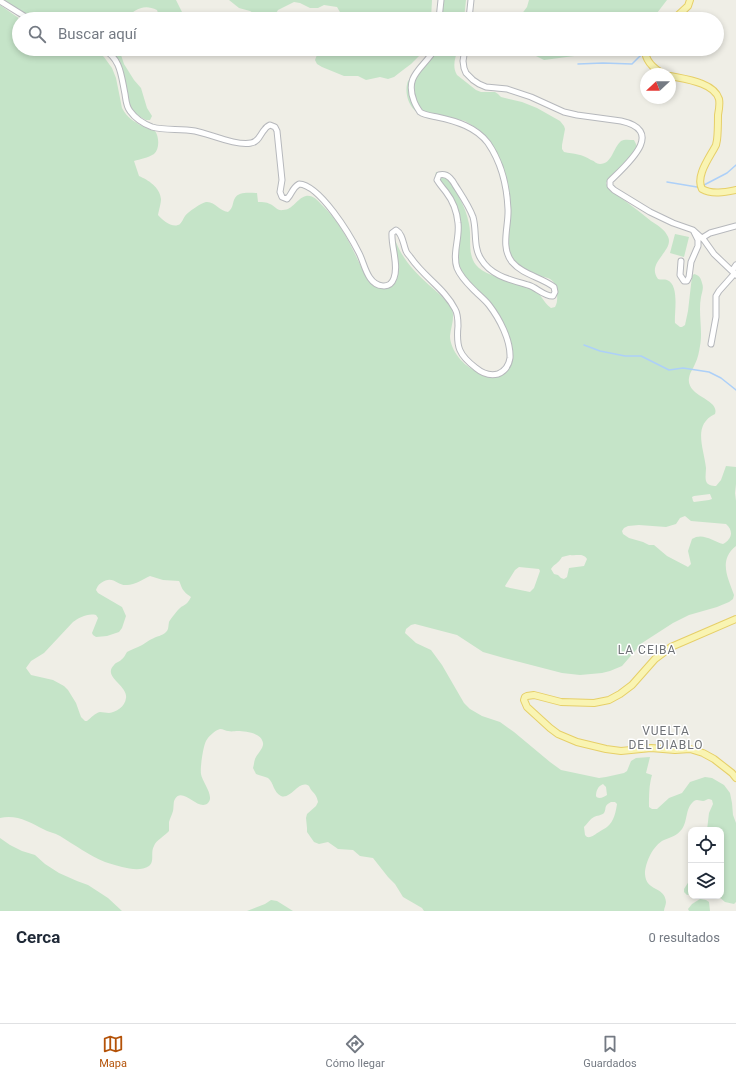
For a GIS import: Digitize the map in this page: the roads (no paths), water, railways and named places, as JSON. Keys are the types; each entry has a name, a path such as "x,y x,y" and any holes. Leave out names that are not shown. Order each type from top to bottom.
{"main road":[{"path":"682,12 688,6 690,0"},
{"path":"647,56 652,66 655,68"},
{"path":"676,77 698,82 709,87 717,95 719,102 718,136 716,145 701,174 700,183 702,189 710,192 736,190"},
{"path":"736,619 670,647 655,659 632,685 609,700 594,703 561,702 534,695 530,695 524,700 527,707 553,731 577,742 621,751 651,748 675,750 690,749 703,753 732,772 736,778"}],"street":[{"path":"440,12 441,0"},
{"path":"469,12 470,0"},
{"path":"0,1 17,12"},
{"path":"113,56 119,65 122,76 126,104 130,111 138,119 150,126 161,129 184,129 194,131 243,145 253,143 258,140 265,128 270,125 275,127 277,131 282,180 280,192 282,197 287,199 293,188 299,184 307,186 314,191 340,221 359,253 370,278 378,285 389,285 395,277 392,233 396,230 398,231 401,235 406,251 413,261 446,295 455,309 458,322 456,338 463,356 469,363 480,371 494,375 502,372 508,366 510,354 508,342 500,323 489,305 460,273 457,266 456,254 459,224 452,201 437,180 439,175 443,174 450,177 469,208 474,219 476,246 481,260 488,268 502,277 533,286 549,296 553,296 555,292 554,287 547,282 526,274 511,260 506,248 508,210 506,191 497,158 485,139 476,131 453,121 426,115 420,112 414,103 410,85 413,76 429,56"},
{"path":"464,56 463,61 466,73 479,84 486,87 507,89 531,97 564,112 628,122 635,126 642,134 643,142 641,147 632,159 610,182 610,186 650,212 673,223 693,230 702,238 714,254 734,273"},
{"path":"702,238 710,233 736,226"},
{"path":"681,261 680,276 684,281 687,281 691,262 698,246 698,240 693,230"},
{"path":"711,344 716,317 716,296 734,273 736,265"}],"waterway":[{"path":"578,64 632,64 640,56"},
{"path":"704,185 727,173 736,165"},
{"path":"667,182 697,187"},
{"path":"584,345 600,351 625,356 641,356 669,370 683,368 709,372 721,378 736,390"}],"district":[{"name":"LA CEIBA","path":"647,650"},
{"name":"VUELTA DEL DIABLO","path":"666,738"}]}
